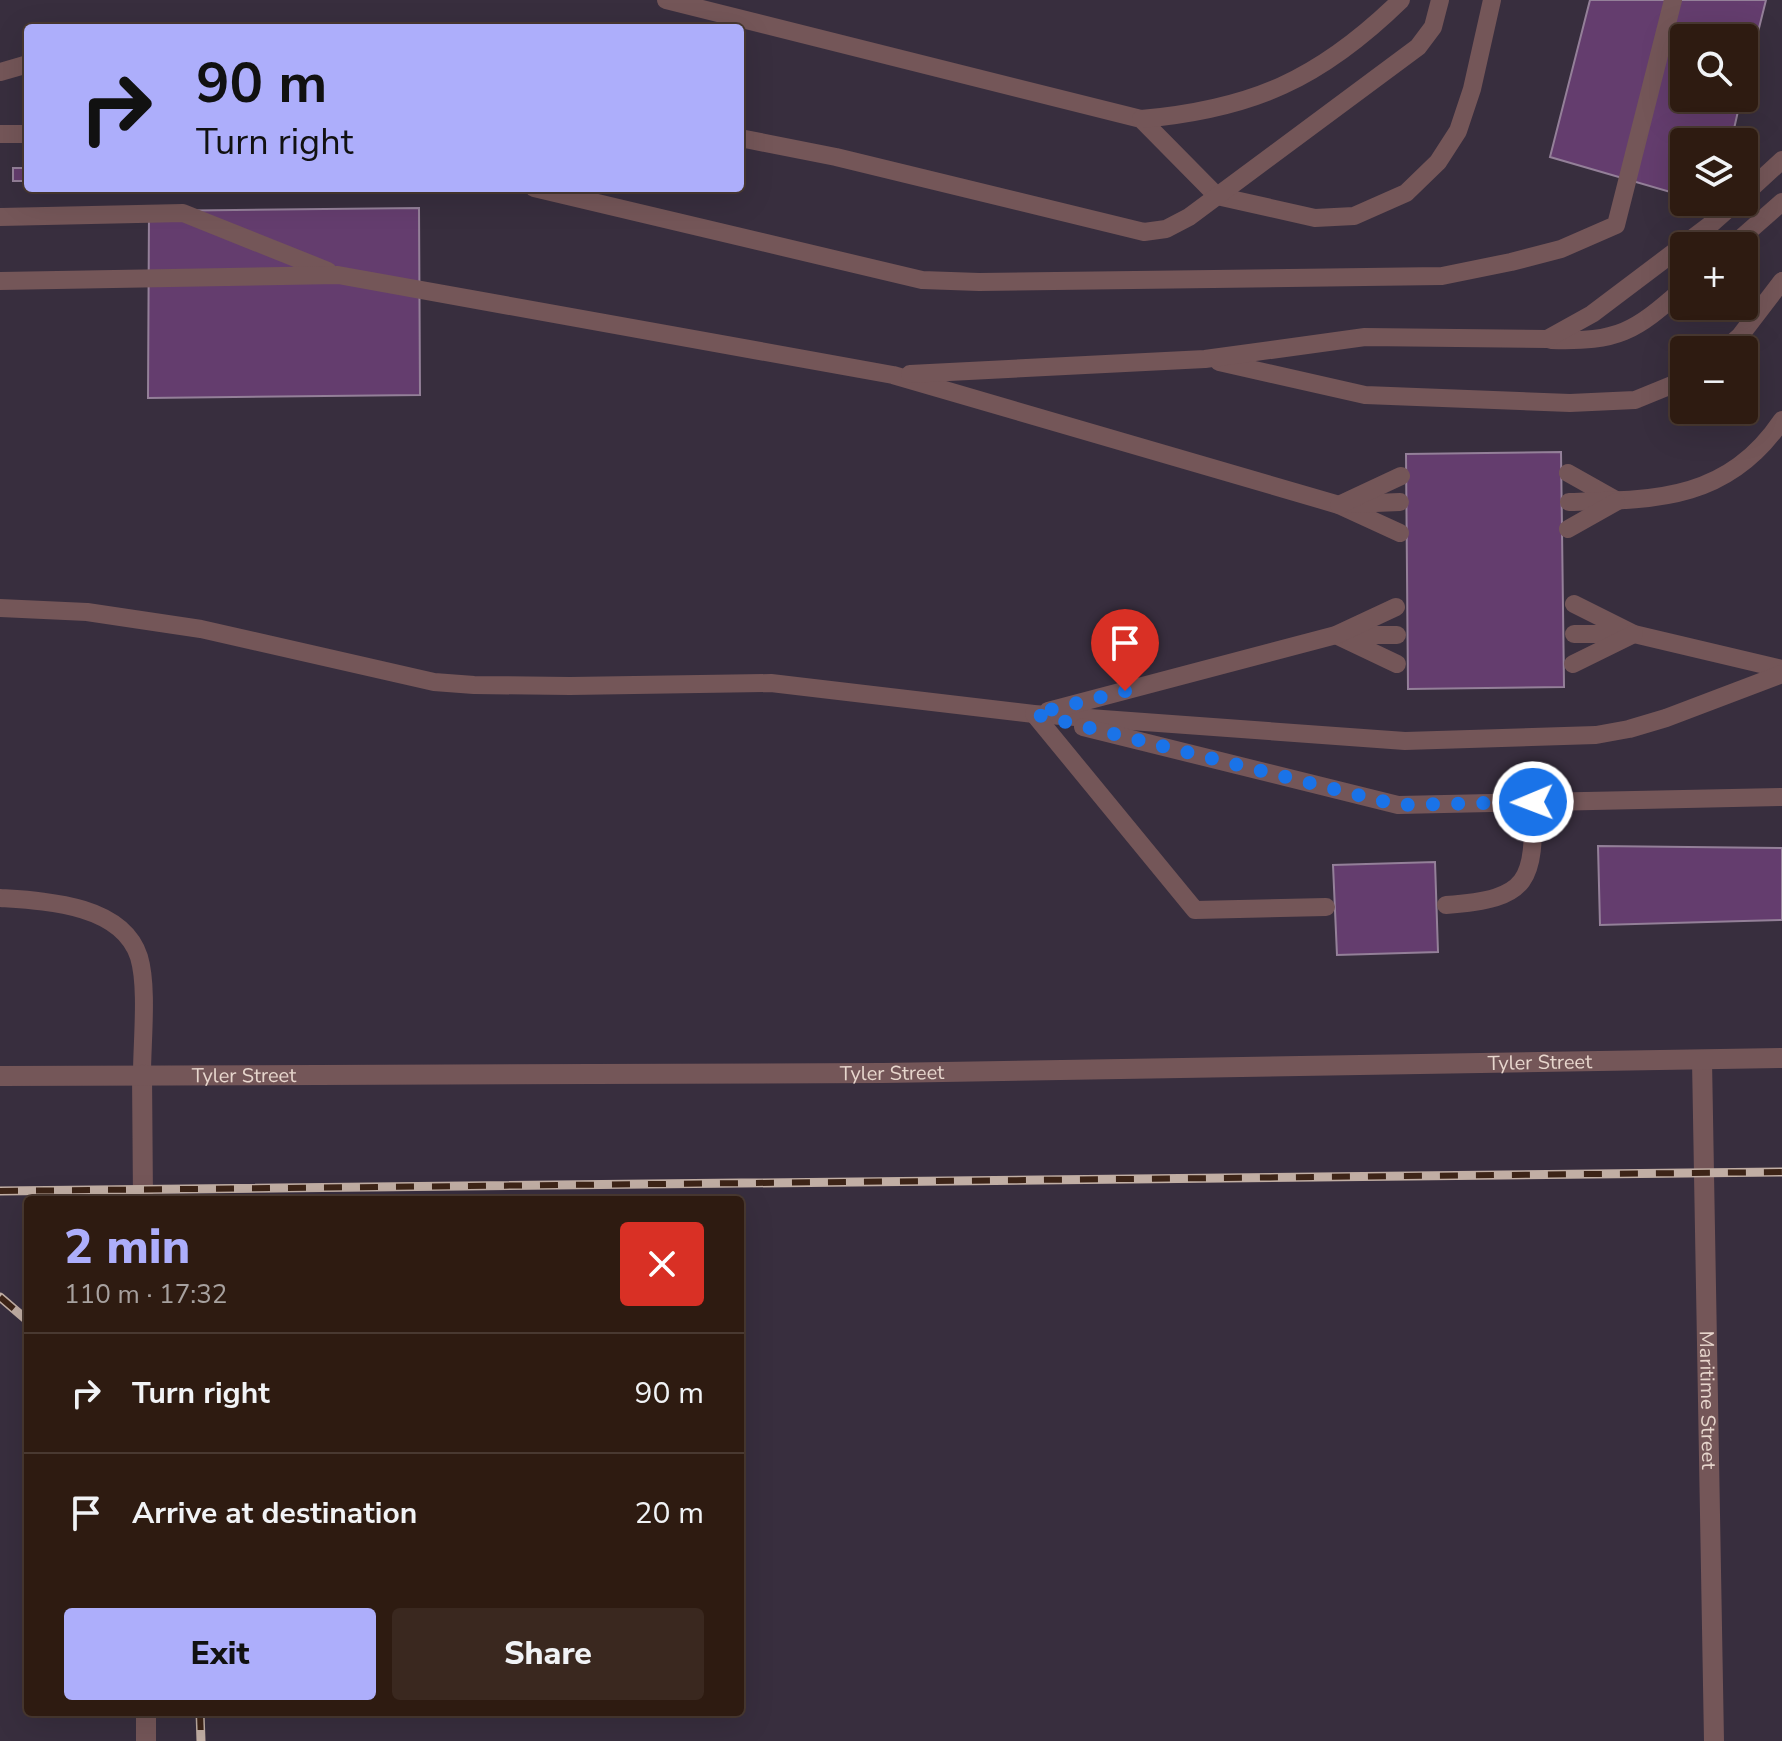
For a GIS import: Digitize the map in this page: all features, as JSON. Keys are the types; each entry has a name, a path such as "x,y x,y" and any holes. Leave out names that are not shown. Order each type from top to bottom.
{"street":[{"name":"Tyler Street","path":"0,1076 883,1073 1782,1058"},
{"name":"Maritime Street","path":"1702,1060 1714,1741"},
{"path":"142,1074 143,1196"},
{"path":"146,1716 146,1741"}],"lane":[{"path":"666,0 1141,119 1182,116 1264,95 1333,58 1401,0"},
{"path":"744,139 836,157 1144,232 1166,229 1217,196 1418,47 1433,27 1440,0"},
{"path":"1141,119 1217,196 1315,218 1354,216 1406,193 1438,162 1458,131 1472,89 1492,0"},
{"path":"551,192 922,280 979,282 1453,274 1561,249 1616,225 1673,0"},
{"path":"0,63 24,64"},
{"path":"0,72 24,65"},
{"path":"0,134 24,134"},
{"path":"1758,182 1782,160"},
{"path":"1748,232 1782,202"},
{"path":"0,217 183,213 338,275"},
{"path":"1547,339 1592,314 1720,216"},
{"path":"0,281 338,275 893,375 1339,505 1400,533"},
{"path":"1740,336 1782,281"},
{"path":"893,375 1205,359 1365,337 1583,341 1618,335 1652,316 1670,300"},
{"path":"1205,359 1365,395 1613,403 1635,400 1670,386"},
{"path":"1569,502 1619,501 1671,495 1704,486 1730,474 1755,454 1782,420"},
{"path":"1568,473 1619,501"},
{"path":"1339,505 1401,476"},
{"path":"1568,529 1619,501"},
{"path":"1339,505 1400,502"},
{"path":"1574,604 1634,634 1782,671"},
{"path":"1034,714 1336,635 1396,607"},
{"path":"0,608 87,612 201,629 434,682 554,686 771,683 1034,714 1405,741 1584,736 1629,729 1782,671"},
{"path":"1574,634 1634,634"},
{"path":"1573,664 1634,634"},
{"path":"1336,635 1397,635"},
{"path":"1336,635 1397,664"},
{"path":"1034,714 1398,805 1782,797"},
{"path":"1034,714 1195,910 1326,907"},
{"path":"1446,905 1501,897 1523,879 1531,864 1533,849 1533,802"},
{"path":"0,898 54,901 79,907 103,918 124,935 138,955 143,981 142,1074"}],"shaded area":[{"path":"0,0 1782,0 1782,1741 0,1741"}],"building":[{"path":"1590,0 1766,0 1758,32 1758,24 1670,24 1670,112 1738,112 1734,128 1670,128 1670,192 1550,157"},
{"path":"13,168 24,168 24,181 13,181"},
{"path":"419,208 420,395 148,398 149,211"},
{"path":"1561,452 1564,687 1408,689 1406,454"},
{"path":"1598,846 1782,848 1782,920 1600,925"},
{"path":"1435,862 1438,952 1337,955 1333,865"}],"railway":[{"path":"0,1191 1782,1172"},
{"path":"0,1297 24,1318"},
{"path":"200,1716 201,1741"}],"route":[{"path":"1125,691 1034,714 1398,805 1533,802"}]}
